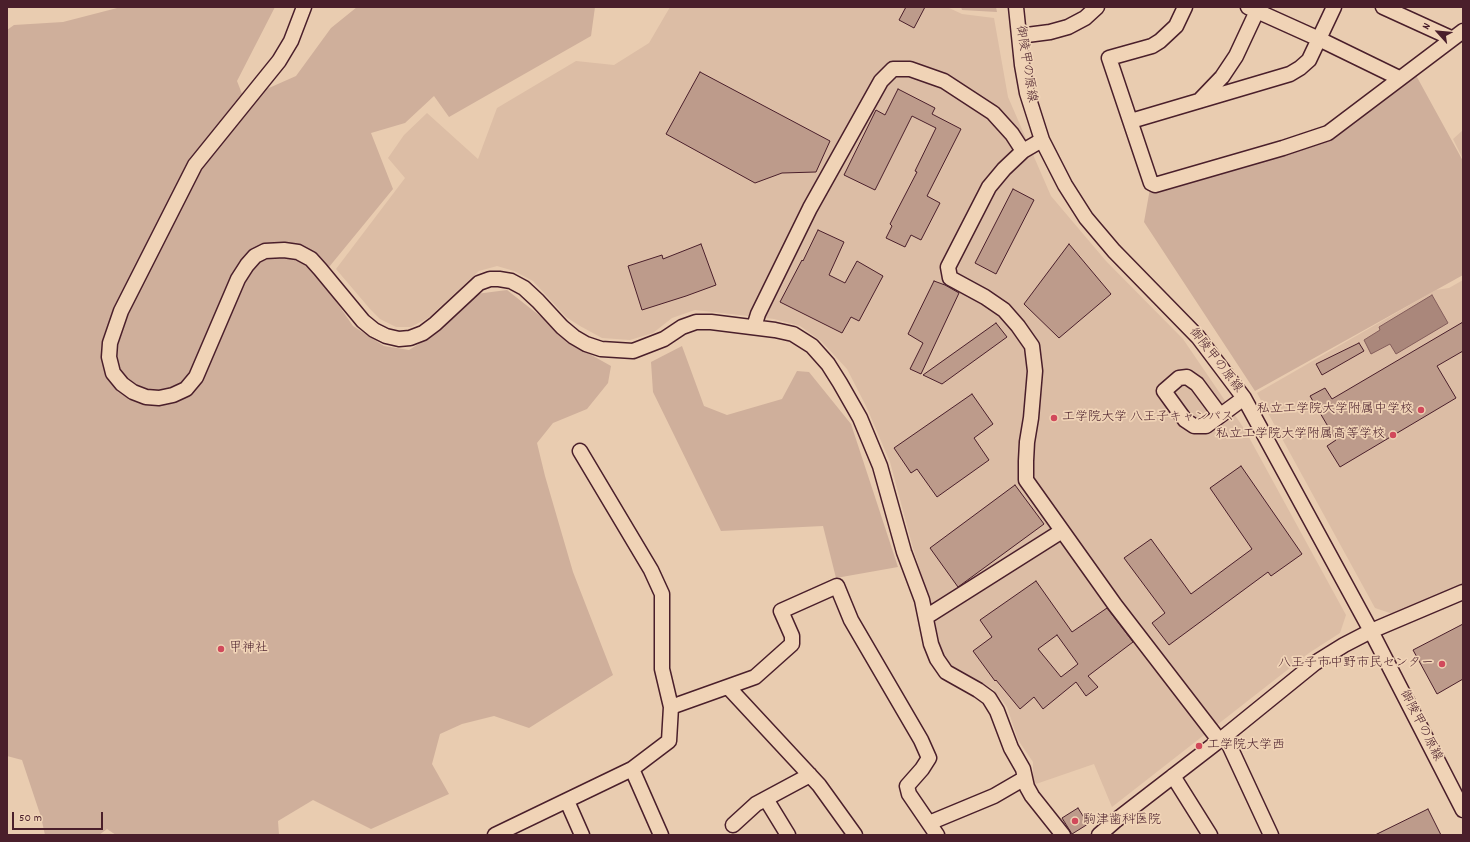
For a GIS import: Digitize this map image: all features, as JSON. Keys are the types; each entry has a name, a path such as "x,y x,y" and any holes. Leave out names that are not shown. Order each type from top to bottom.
{"street":[{"path":"304,7 292,42 279,61 195,165 121,311 110,342 109,358 113,373 122,384 133,392 146,397 159,398 173,395 186,389 196,377 238,279 247,265 255,256 265,251 278,250 298,252 311,259 363,321 374,330 386,336 399,339 410,338 423,333 435,324 479,283 490,279 512,281 524,288 538,300 562,327 574,337 586,344 601,349 633,351 664,339 682,327 696,322 711,322 754,327 793,334 812,346 828,364 860,418 880,466 904,552 922,600 930,644 937,659 946,672 989,698 997,711 1011,748 1023,769 1032,796 1063,835"},
{"name":"御陵甲の原線","path":"1016,7 1027,93 1042,140 1065,186 1086,218 1114,251 1198,337 1244,398 1371,631 1463,810"},
{"path":"1019,36 1050,32 1068,27 1085,18 1097,7"},
{"path":"1185,7 1176,26 1160,41 1152,46 1109,58 1151,183 1155,185 1283,148 1328,133 1457,34 1404,11 1383,7"},
{"path":"1131,121 1290,74 1309,60 1334,7"},
{"path":"1199,101 1222,77 1236,56 1253,9 1399,78"},
{"path":"754,327 758,314 810,208 881,81 893,69 910,69 944,81 993,113 1012,134 1023,151"},
{"path":"1042,140 1023,151 1004,169 989,187 948,267 950,278 985,297 1004,310 1018,326 1032,346 1035,371 1031,418 1027,442 1026,480 1115,605 1222,738 1271,835"},
{"path":"1220,415 1244,398"},
{"path":"495,835 632,769 669,741 671,707 662,669 662,594 651,570 580,451"},
{"path":"926,617 1062,531"},
{"path":"671,707 755,677 792,644 792,636 781,611 836,586 851,620 921,740 929,758 922,769 907,786 909,794 937,835"},
{"path":"1099,835 1315,662 1371,631 1463,592"},
{"path":"728,687 819,785 855,835"},
{"path":"632,769 661,835"},
{"path":"733,824 756,804 810,775"},
{"path":"1173,776 1210,835"},
{"path":"929,823 994,796 1025,778"},
{"path":"766,799 788,835"},
{"path":"567,801 582,835"}],"shaded area":[{"path":"121,7 275,7 237,81 244,99 296,76 331,28 357,7 595,7 591,36 449,117 434,96 405,123 371,133 393,189 320,278 353,326 384,346 409,350 441,330 476,294 507,290 586,352 611,366 608,383 587,409 553,423 537,443 573,572 613,675 529,728 494,716 462,724 440,734 432,764 449,794 371,829 313,800 278,821 279,835 116,835 107,829 99,835 45,835 41,817 22,760 7,756 7,30 14,25 63,22"},
{"name":"工学院大学 八王子キャンパス","path":"670,7 947,7 962,14 994,18 1008,97 1051,196 1106,261 1183,339 1245,430 1346,615 1340,633 1309,653 1112,807 1094,764 1033,785 1033,762 1018,740 1007,707 993,689 952,668 943,656 937,637 930,602 913,548 890,462 866,406 847,369 821,341 800,326 774,319 695,310 672,318 653,333 630,340 602,338 566,317 533,281 514,271 497,266 479,271 428,318 411,327 396,327 380,319 336,269 405,178 388,158 404,135 427,113 478,159 497,108 576,61 614,65 649,43"},
{"path":"961,7 996,7 997,12 962,10"},
{"path":"1412,68 1463,161 1463,275 1255,391 1144,222 1151,183 1328,133"},
{"path":"1463,130 1463,159 1453,139"},
{"path":"1463,280 1463,585 1393,614 1375,608 1257,393 1436,290 1449,288"},
{"path":"1432,295 1448,323 1396,354 1390,344 1371,354 1364,340 1380,330 1379,327"},
{"path":"682,346 704,406 727,415 782,399 797,371 809,372 851,424 898,567 836,578 823,526 721,531 653,392 651,362"}],"building":[{"path":"906,7 925,7 914,28 899,20"},
{"path":"700,72 830,141 816,172 782,173 755,183 666,134"},
{"path":"898,89 935,108 932,114 961,129 927,196 940,203 921,240 911,235 905,247 886,238 892,226 890,224 917,172 915,171 936,128 912,116 875,190 844,175 876,110 885,115"},
{"path":"1013,189 1034,200 996,274 975,263"},
{"path":"818,230 844,242 829,275 845,283 857,261 883,276 859,321 851,317 842,333 780,302 802,260 803,261"},
{"path":"701,244 716,285 642,310 628,266 662,255 663,259"},
{"path":"1069,244 1111,294 1059,338 1024,304"},
{"path":"934,281 959,293 921,374 910,369 923,343 908,334"},
{"path":"1463,322 1463,351 1437,366 1456,398 1340,467 1327,446 1336,440 1310,396 1325,388 1332,399"},
{"path":"996,323 1007,337 942,384 923,375"},
{"path":"1359,343 1364,351 1322,375 1316,364"},
{"path":"972,394 993,424 974,438 989,460 937,497 917,469 911,473 894,448"},
{"path":"1241,466 1302,554 1271,576 1268,572 1169,645 1152,623 1165,613 1124,558 1151,539 1191,594 1252,549 1210,488"},
{"path":"1015,485 1044,524 958,587 930,548"},
{"path":"1036,581 1072,632 1107,608 1133,642 1088,676 1098,687 1086,696 1076,682 1043,709 1034,697 1020,709 996,680 995,681 973,651 992,637 980,620","holes":["1057,635 1078,664 1061,677 1038,649"]},
{"name":"八王子市中野市民センター","path":"1463,624 1463,679 1437,694 1413,650"},
{"name":"駒津歯科医院","path":"1078,808 1088,824 1072,834 1062,818"},
{"path":"1428,809 1441,835 1375,835"}],"place":[{"name":"私立工学院大学附属中学校","path":"1421,410"},
{"name":"工学院大学 八王子キャンパス","path":"1054,418"},
{"name":"私立工学院大学附属高等学校","path":"1393,435"},
{"name":"甲神社","path":"221,649"},
{"name":"八王子市中野市民センター","path":"1442,664"},
{"name":"工学院大学西","path":"1199,746"},
{"name":"駒津歯科医院","path":"1075,821"}]}
